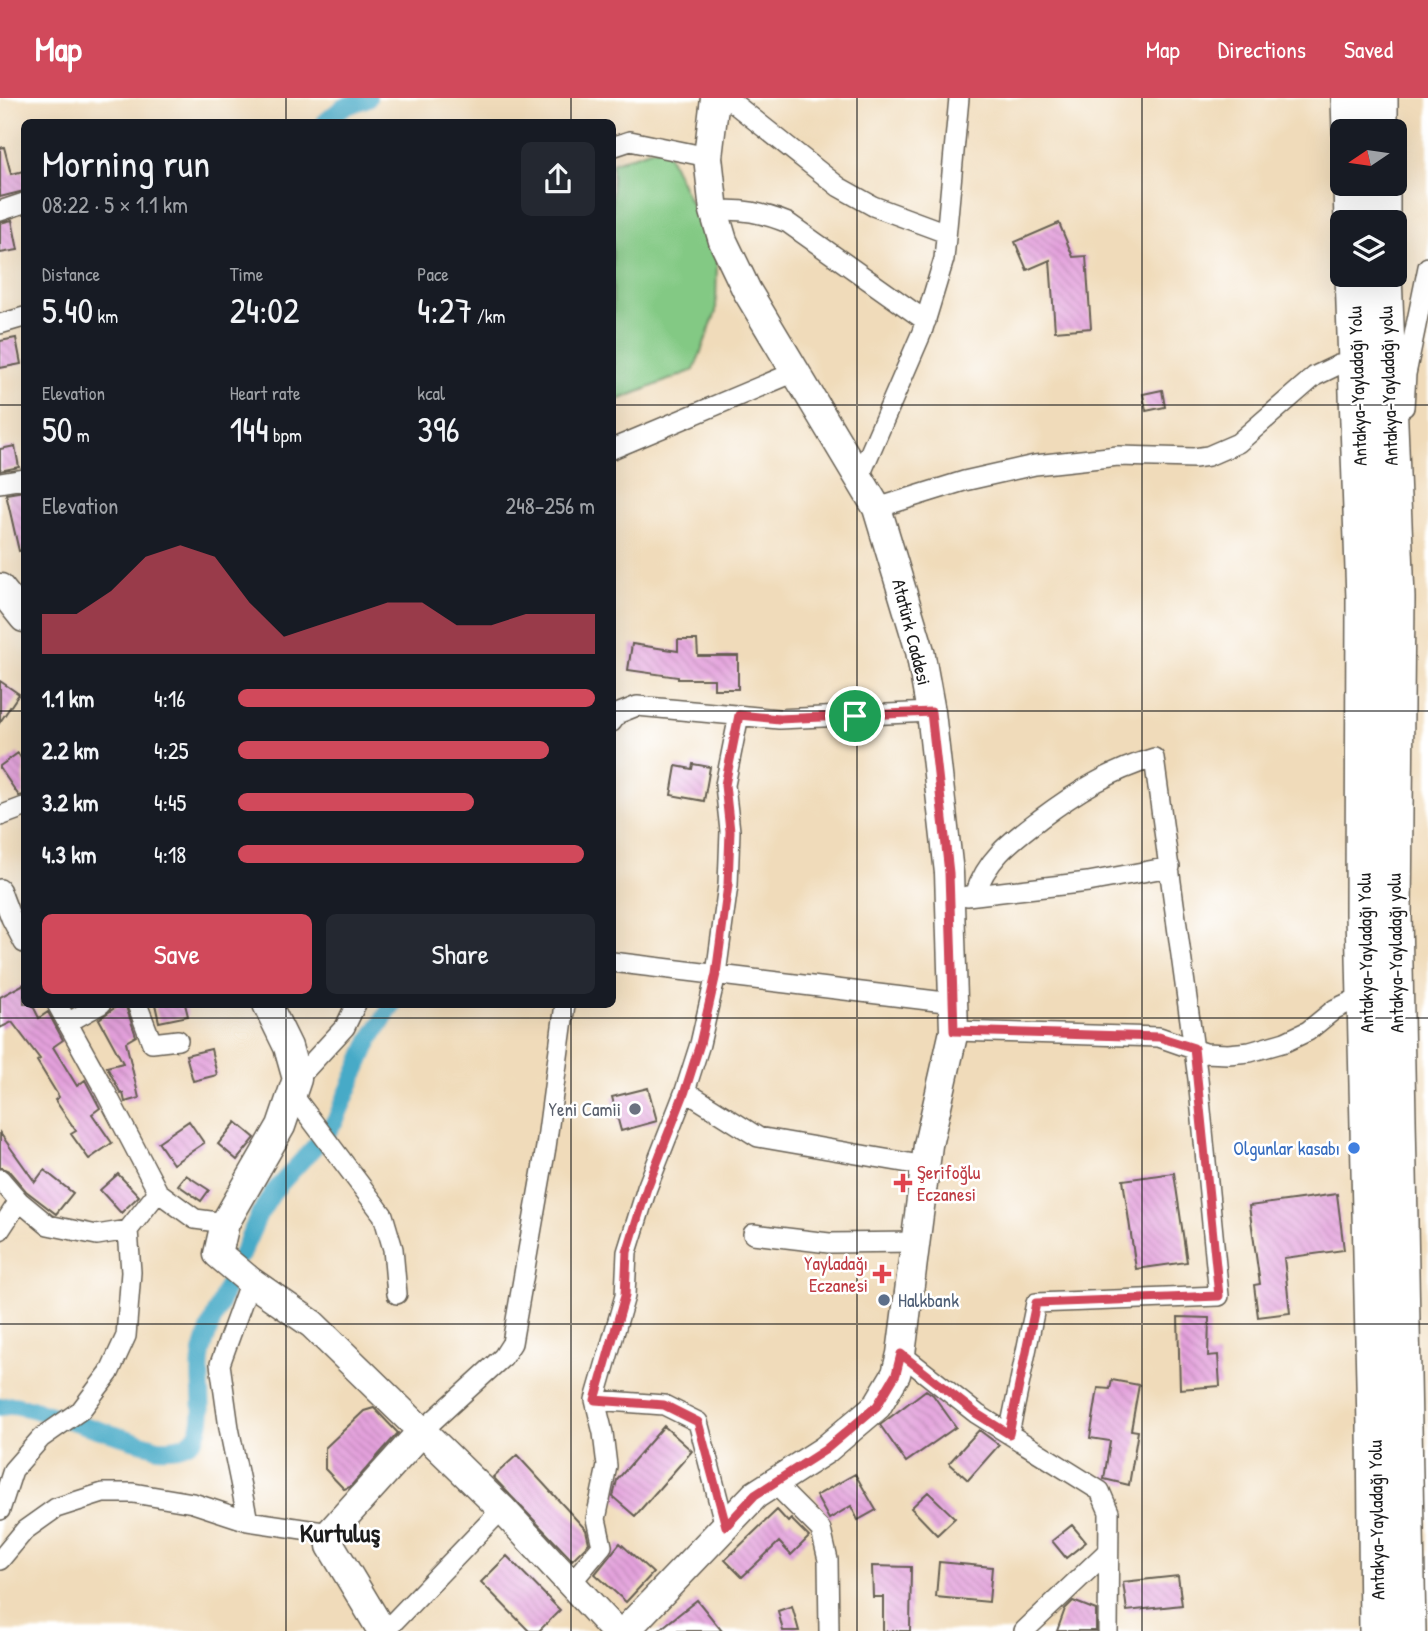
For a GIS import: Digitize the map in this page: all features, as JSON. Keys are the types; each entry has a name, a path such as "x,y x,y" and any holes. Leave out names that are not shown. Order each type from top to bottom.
{"highway":[{"path":"1349,98 1350,119"},
{"path":"1380,98 1380,119"},
{"name":"Antakya-Yayladağı Yolu","path":"1353,287 1364,599 1365,999 1377,1631"},
{"name":"Antakya-Yayladağı yolu","path":"1384,287 1397,598 1394,915 1408,1631"}],"main road":[{"name":"Atatürk Caddesi","path":"625,1631 755,1495 825,1450 877,1406 896,1374 901,1354 928,1145 954,1031 953,1003 963,896 920,651 877,508 734,268 714,211 708,158 715,98"},
{"path":"0,588 21,614"},
{"path":"269,1008 288,1047 294,1087 281,1126 225,1223 218,1254 250,1281 312,1324 502,1509 615,1631"},
{"path":"384,1631 331,1546 330,1533 423,1430"}],"street":[{"path":"727,98 839,187 873,206 946,233"},
{"path":"859,478 926,321 944,259 959,98"},
{"path":"616,146 631,141 708,158"},
{"path":"0,211 21,208"},
{"path":"714,211 747,210 767,214 788,223 926,321"},
{"path":"1397,598 1406,374 1428,267"},
{"path":"0,324 21,318"},
{"path":"877,508 964,481 1035,465 1118,456 1208,456 1238,443 1315,376 1338,365 1355,362"},
{"path":"616,447 795,372"},
{"path":"0,483 21,480"},
{"path":"616,716 637,706 779,719 931,712"},
{"path":"571,1583 602,1546 596,1519 607,1466 595,1400 625,1296 627,1252 647,1188 685,1091 700,1044 716,974 728,885 730,831 725,785 739,715"},
{"path":"963,896 1003,847 1085,787 1110,774 1154,758 1194,1048 1219,1296 1036,1303 1009,1434"},
{"path":"0,816 21,808"},
{"path":"963,896 1088,882 1170,867"},
{"path":"0,889 21,937"},
{"path":"616,962 953,1003"},
{"path":"954,1031 1159,1037 1205,1053 1228,1054 1268,1048 1308,1031 1335,1009 1365,999"},
{"path":"59,1008 158,1192 195,1219 225,1223"},
{"path":"67,1023 94,1008"},
{"path":"139,1008 152,1043 178,1040"},
{"path":"354,1008 345,1027 294,1087 314,1123 383,1215 393,1249 397,1294"},
{"path":"423,1430 503,1357 512,1343 546,1147 564,1008"},
{"path":"685,1091 758,1137 926,1166"},
{"path":"0,1180 19,1201 48,1225 97,1235 128,1230"},
{"path":"0,1510 13,1470 41,1438 81,1409 109,1373 126,1336 131,1272 128,1230 158,1192"},
{"path":"0,1230 19,1201"},
{"path":"753,1234 829,1243 916,1242"},
{"path":"248,1521 229,1428 220,1364 250,1281"},
{"path":"901,1354 977,1414 1100,1491 1109,1512 1108,1631"},
{"path":"595,1400 664,1405 698,1422 726,1526"},
{"path":"773,1482 821,1530 828,1560 829,1631"},
{"path":"0,1560 25,1530 55,1507 103,1493 133,1493 193,1503 248,1521 330,1533"},
{"path":"384,1631 502,1509"},
{"path":"1024,1631 1108,1551"}],"green space":[{"path":"664,145 717,260 716,312 694,370 616,401 616,162"}],"building":[{"path":"4,147 11,174 21,172 21,192 0,197 0,148"},
{"path":"12,220 18,250 0,253 0,223"},
{"path":"1059,223 1073,257 1086,256 1091,328 1055,331 1050,260 1027,270 1015,242"},
{"path":"16,338 21,364 0,368 0,341"},
{"path":"1162,390 1165,407 1146,411 1143,394"},
{"path":"15,446 19,467 0,471 0,449"},
{"path":"21,492 21,551 19,551 6,494"},
{"path":"678,640 697,640 698,656 738,656 738,689 714,689 714,679 678,679 628,670 632,644 678,651"},
{"path":"0,681 19,694 0,722"},
{"path":"18,753 21,758 21,796 19,796 0,766"},
{"path":"693,764 710,767 704,801 671,795 676,766 692,769"},
{"path":"21,986 21,1008 34,1008 39,1018 48,1012 63,1040 53,1047 77,1086 85,1080 100,1108 92,1114 112,1143 89,1159 71,1134 76,1131 55,1100 59,1097 37,1061 40,1059 12,1022 0,1028 0,997"},
{"path":"114,1008 126,1008 136,1036 126,1042 139,1098 125,1102 123,1093 121,1094 107,1067 123,1063 99,1019"},
{"path":"156,1008 186,1008 188,1016 159,1022"},
{"path":"211,1049 217,1075 193,1081 186,1055"},
{"name":"Yeni Camii","path":"648,1088 657,1121 621,1131 612,1097"},
{"path":"189,1121 204,1143 173,1164 158,1142"},
{"path":"236,1122 255,1138 237,1160 218,1144"},
{"path":"0,1133 35,1182 44,1170 73,1193 56,1214 26,1191 9,1171 0,1167"},
{"path":"1174,1173 1187,1262 1136,1269 1123,1180"},
{"path":"118,1174 139,1196 121,1213 100,1190"},
{"path":"186,1175 209,1190 201,1201 178,1185"},
{"path":"1337,1194 1344,1250 1284,1258 1290,1313 1258,1317 1254,1285 1260,1284 1249,1206"},
{"path":"1178,1317 1209,1318 1208,1356 1218,1355 1220,1386 1180,1389"},
{"path":"1112,1380 1139,1385 1131,1430 1138,1431 1129,1485 1104,1479 1110,1441 1090,1438 1098,1388 1110,1389"},
{"path":"926,1390 933,1395 956,1427 906,1462 880,1425"},
{"path":"374,1408 398,1433 350,1487 344,1489 325,1469 325,1448 364,1411"},
{"path":"664,1426 692,1451 635,1516 613,1497 617,1480"},
{"path":"979,1430 999,1445 968,1480 949,1463"},
{"path":"517,1455 586,1530 589,1543 572,1560 493,1477"},
{"path":"855,1474 876,1510 858,1520 851,1506 829,1519 816,1496"},
{"path":"928,1492 955,1518 937,1535 911,1508"},
{"path":"777,1510 788,1522 791,1519 809,1537 791,1555 779,1542 742,1577 725,1560"},
{"path":"1072,1525 1086,1542 1066,1558 1052,1541"},
{"path":"620,1543 653,1573 626,1602 595,1574"},
{"path":"507,1556 560,1610 539,1631 529,1631 481,1582"},
{"path":"939,1562 992,1567 989,1602 936,1597"},
{"path":"872,1566 911,1567 910,1631 883,1631 883,1597 873,1597"},
{"path":"1178,1576 1182,1605 1127,1611 1123,1582"},
{"path":"697,1600 722,1631 658,1631"},
{"path":"1073,1601 1096,1610 1096,1631 1057,1631 1065,1609"},
{"path":"792,1606 799,1631 783,1631 778,1611"}],"waterway":[{"path":"329,119 342,108 368,98"},
{"path":"241,1255 259,1215 274,1191 326,1134 336,1119 370,1040 390,1008"},
{"path":"0,1407 14,1405 32,1409 158,1448 178,1447 191,1441 199,1430 201,1417 202,1353 227,1286"}],"place":[{"name":"Yeni Camii","path":"635,1109"},
{"name":"Olgunlar kasabı","path":"1354,1148"},
{"name":"Şerifoğlu Eczanesi","path":"903,1183"},
{"name":"Yayladağı Eczanesi","path":"882,1274"},
{"name":"Halkbank","path":"884,1300"}],"district":[{"name":"Kurtuluş","path":"340,1532"}],"route":[{"path":"931,712 949,873 954,1031 1159,1037 1194,1048 1219,1296 1036,1303 1009,1434 977,1414 901,1354 896,1374 877,1406 825,1450 755,1495 726,1526 698,1422 664,1405 595,1400 625,1296 627,1252 647,1188 685,1091 700,1044 716,974 728,885 730,831 725,785 739,715 779,719 855,716 931,712"}]}
